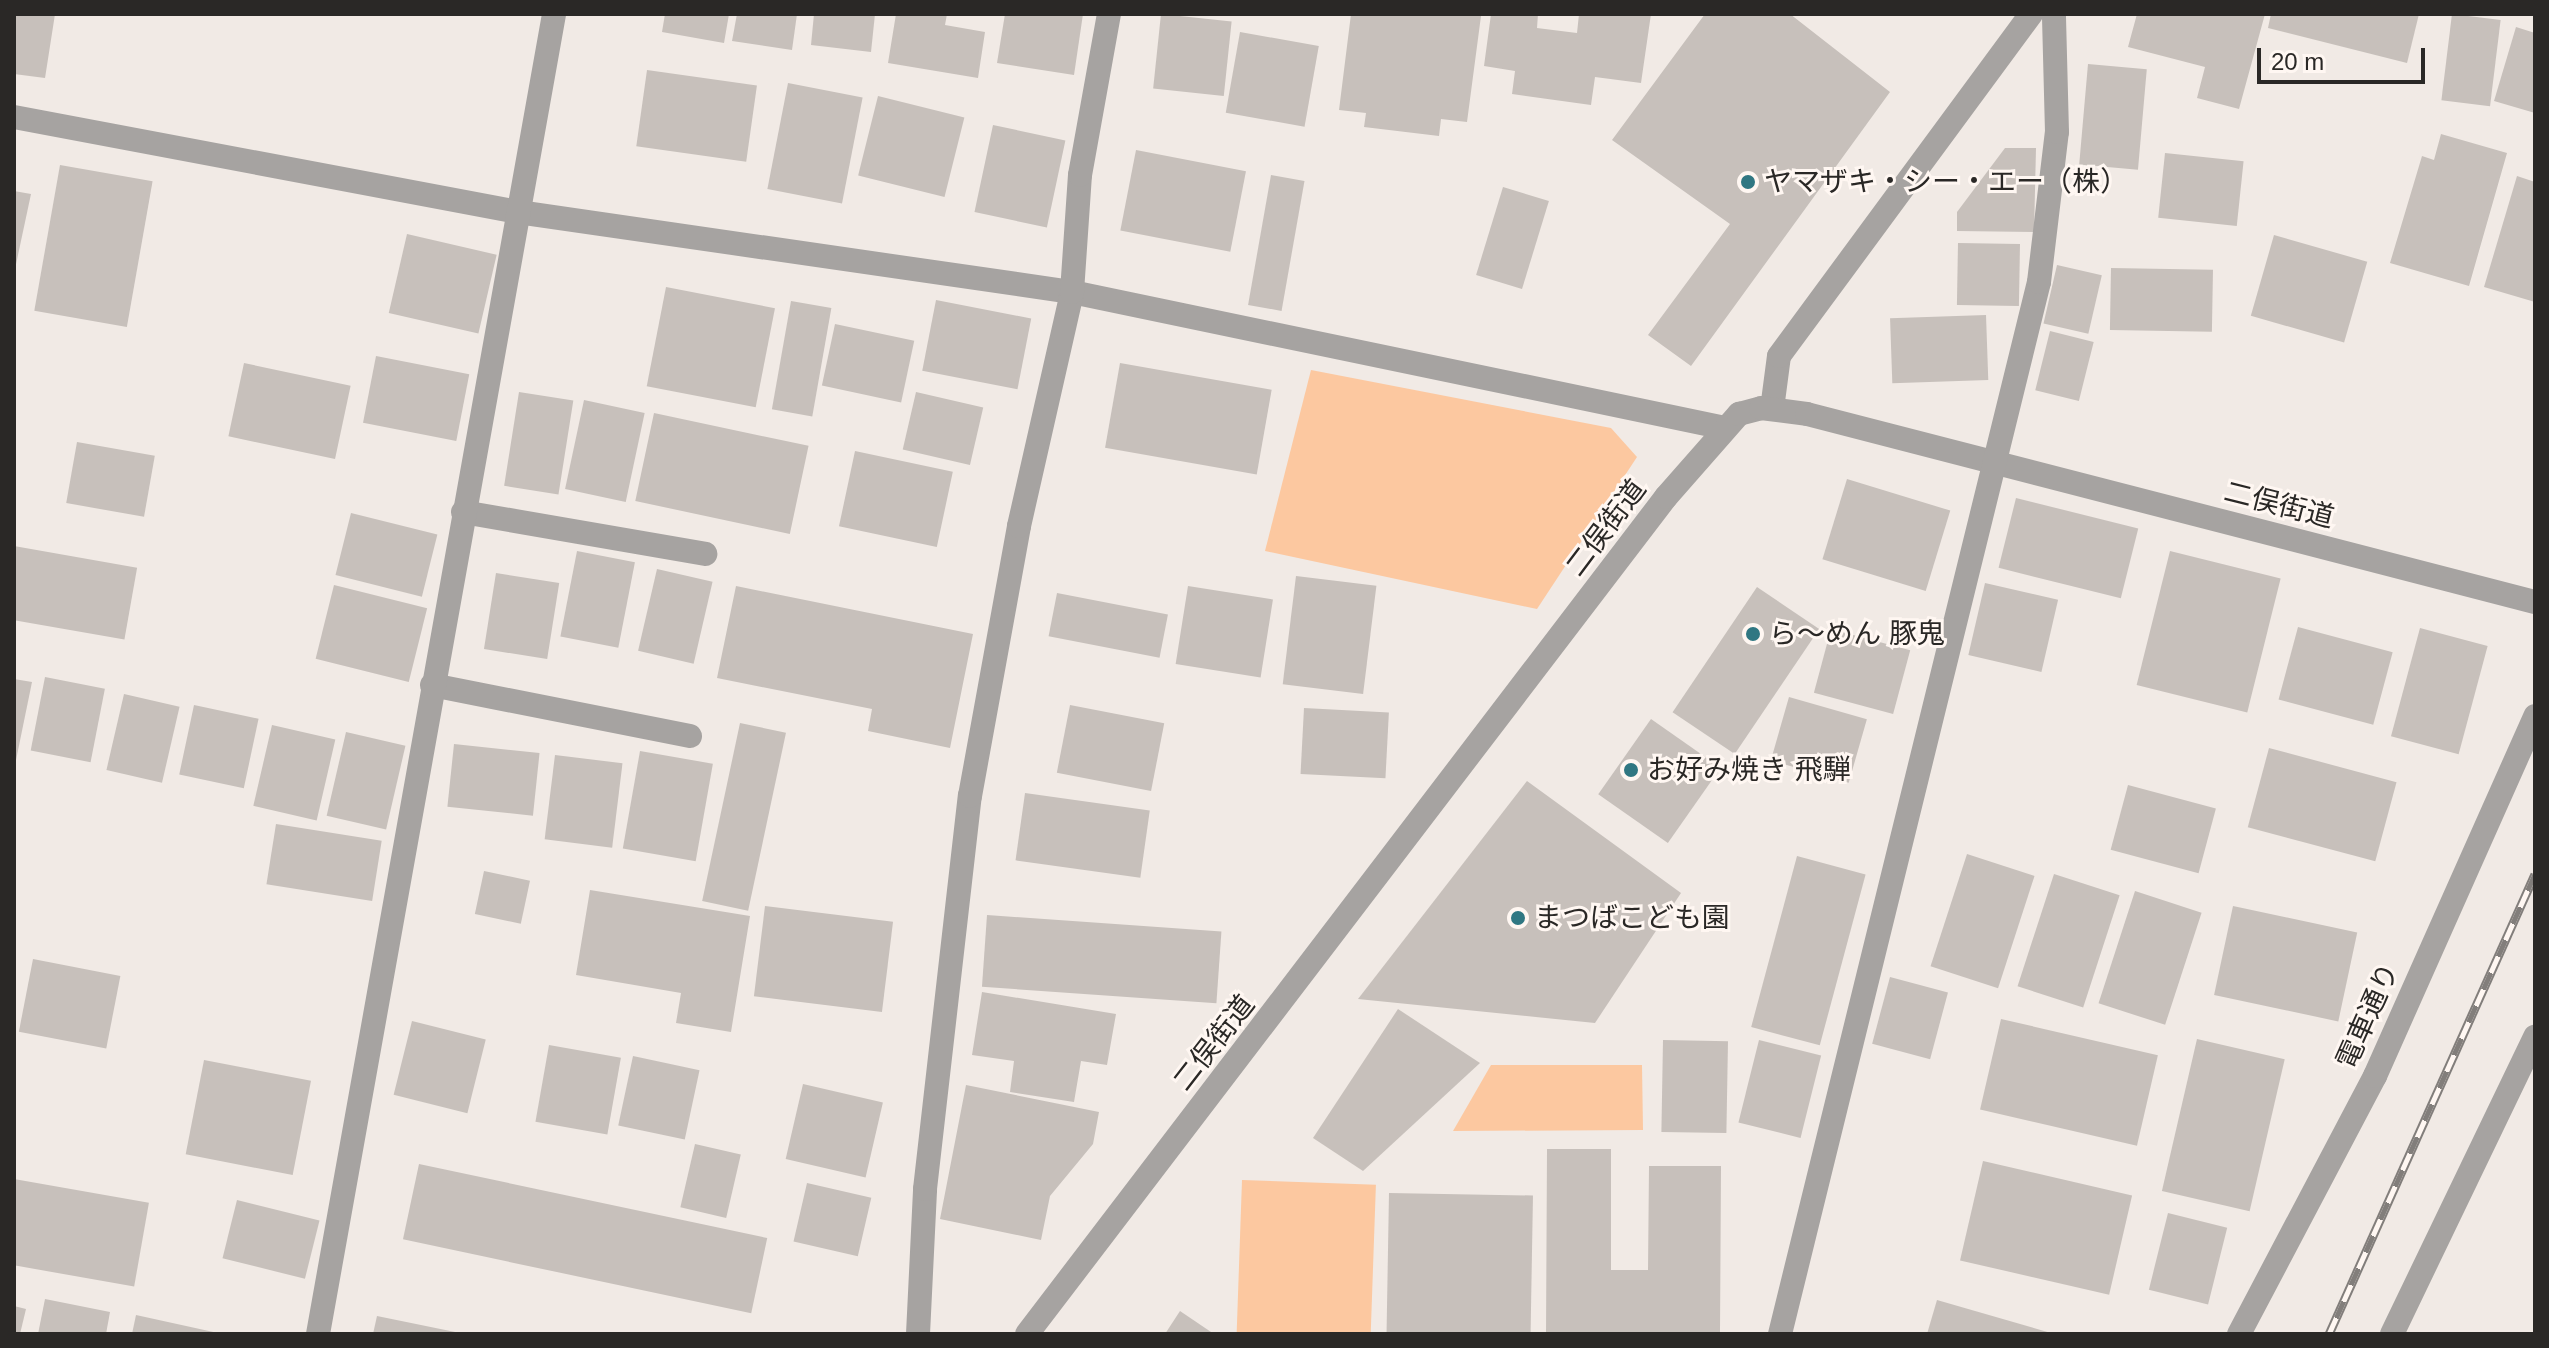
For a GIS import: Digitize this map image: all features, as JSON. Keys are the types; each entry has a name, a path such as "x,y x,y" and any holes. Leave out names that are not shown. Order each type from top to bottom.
{"street":[{"path":"318,1334 554,14"},
{"path":"918,1334 925,1189 970,796 1019,526 1072,292 1080,175 1109,14"},
{"path":"1772,409 1779,356 2031,14"},
{"path":"1780,1334 2050,226 2057,132 2054,14"},
{"path":"14,117 518,212 1072,292 1725,428"},
{"name":"二俣街道","path":"1027,1334 1666,497 1725,428 1749,410 1772,409 1994,462 2535,602"},
{"path":"463,512 705,554"},
{"path":"432,685 690,736"},
{"name":"電車通り","path":"2239,1334 2375,1076 2535,716"},
{"path":"2392,1334 2535,1037"}],"shaded area":[{"path":"1311,370 1611,428 1637,457 1537,609 1265,551"},
{"path":"1491,1065 1642,1065 1643,1130 1453,1131"},
{"path":"1242,1180 1376,1185 1371,1334 1237,1334"}],"building":[{"path":"14,14 55,14 45,78 14,74"},
{"path":"665,14 729,14 724,43 662,32"},
{"path":"737,14 797,14 792,50 732,41"},
{"path":"814,14 875,14 871,52 811,45"},
{"path":"896,14 947,14 945,25 985,32 978,78 888,63"},
{"path":"1005,14 1083,14 1074,75 997,63"},
{"path":"1161,14 1232,21 1224,96 1153,89"},
{"path":"1351,14 1481,16 1467,122 1441,119 1439,136 1364,127 1366,113 1339,110"},
{"path":"1491,14 1538,14 1537,28 1577,33 1579,14 1651,14 1641,83 1595,77 1591,105 1512,94 1515,71 1484,66"},
{"name":"ヤマザキ・シー・エー（株）","path":"1705,14 1790,14 1890,92 1691,366 1648,335 1730,224 1612,140"},
{"path":"2137,14 2265,14 2239,109 2197,98 2205,67 2128,47"},
{"path":"2271,14 2419,14 2407,63 2268,28"},
{"path":"2452,14 2501,20 2490,106 2441,100"},
{"path":"2516,27 2535,33 2535,113 2494,101"},
{"path":"1240,32 1319,46 1305,127 1226,113"},
{"path":"2088,64 2147,69 2138,170 2079,165"},
{"path":"647,70 757,85 746,162 636,146"},
{"path":"788,83 863,98 842,204 767,189"},
{"path":"878,96 964,118 945,197 858,176"},
{"path":"993,125 1065,140 1047,227 974,212"},
{"path":"2441,134 2507,153 2469,286 2390,263 2422,156 2434,160"},
{"path":"2005,148 2036,148 2034,232 1957,231 1957,212"},
{"path":"1136,150 1246,171 1230,252 1120,230"},
{"path":"2165,153 2244,161 2237,226 2158,218"},
{"path":"60,165 153,181 127,327 34,311"},
{"path":"1271,175 1304,181 1282,311 1248,305"},
{"path":"2517,176 2535,182 2535,302 2484,287"},
{"path":"1503,187 1549,201 1522,289 1476,275"},
{"path":"14,191 31,194 15,269 14,269"},
{"path":"407,234 497,255 478,334 389,313"},
{"path":"2274,235 2367,262 2344,342 2251,316"},
{"path":"1958,243 2020,244 2019,306 1957,305"},
{"path":"2057,265 2102,275 2088,334 2044,323"},
{"path":"2111,268 2213,270 2212,332 2110,330"},
{"path":"666,287 775,308 756,407 647,386"},
{"path":"936,300 1031,319 1017,389 922,371"},
{"path":"791,301 831,308 812,416 772,409"},
{"path":"1986,315 1988,380 1892,383 1890,318"},
{"path":"835,324 914,341 901,402 822,386"},
{"path":"2050,331 2094,342 2079,401 2035,390"},
{"path":"376,356 469,374 456,441 363,423"},
{"path":"244,363 351,386 335,459 228,436"},
{"path":"1120,363 1272,390 1257,474 1105,448"},
{"path":"519,392 573,401 558,494 504,486"},
{"path":"916,392 983,408 970,465 903,449"},
{"path":"584,400 645,413 626,502 565,489"},
{"path":"654,413 809,446 790,534 635,501"},
{"path":"77,442 155,456 144,517 66,503"},
{"path":"855,451 953,472 937,547 839,526"},
{"path":"1847,479 1950,511 1926,591 1822,559"},
{"path":"2016,498 2138,528 2121,598 1999,568"},
{"path":"351,513 437,535 422,597 336,575"},
{"path":"14,546 137,568 124,640 14,620"},
{"path":"577,551 635,562 618,648 560,636"},
{"path":"2170,551 2281,579 2247,712 2137,685"},
{"path":"657,569 713,582 694,664 638,651"},
{"path":"496,573 559,583 547,659 484,649"},
{"path":"1296,576 1376,586 1363,694 1283,684"},
{"path":"1985,583 2058,600 2041,672 1968,655"},
{"path":"334,585 427,608 409,682 316,659"},
{"path":"736,586 973,634 950,748 868,731 872,709 717,678"},
{"path":"1188,586 1273,599 1261,677 1176,664"},
{"path":"1757,587 1819,629 1735,754 1673,712"},
{"path":"1057,593 1168,615 1160,658 1049,636"},
{"path":"2298,627 2393,652 2373,725 2279,699"},
{"path":"2420,628 2488,646 2459,754 2391,736"},
{"path":"1831,629 1910,650 1893,714 1814,693"},
{"path":"45,677 105,689 91,762 31,751"},
{"path":"14,679 32,682 15,765 14,765"},
{"path":"124,694 180,707 162,783 106,770"},
{"path":"1789,697 1867,719 1849,783 1771,760"},
{"path":"194,705 259,719 244,788 179,774"},
{"path":"1070,705 1164,723 1151,791 1057,773"},
{"path":"1304,708 1389,712 1385,778 1301,774"},
{"path":"1651,719 1721,768 1668,843 1598,794"},
{"path":"740,723 786,733 748,911 702,901"},
{"path":"272,725 335,740 317,820 253,806"},
{"path":"346,732 405,746 386,830 327,816"},
{"path":"454,744 540,753 533,816 447,807"},
{"path":"2269,748 2397,782 2375,861 2248,827"},
{"path":"640,751 713,764 696,861 623,848"},
{"path":"555,755 622,763 612,848 545,839"},
{"path":"1527,781 1681,893 1595,1023 1358,999"},
{"path":"2128,785 2216,809 2199,873 2111,850"},
{"path":"1025,793 1150,811 1140,878 1016,860"},
{"path":"276,824 382,841 372,901 266,884"},
{"path":"1967,854 2035,876 1998,988 1931,966"},
{"path":"1797,856 1866,874 1820,1045 1751,1027"},
{"path":"484,871 530,881 521,924 475,914"},
{"path":"2054,874 2120,895 2083,1008 2018,986"},
{"path":"590,890 750,916 731,1032 676,1023 681,993 576,975"},
{"path":"2135,891 2202,913 2165,1025 2099,1003"},
{"path":"765,906 893,922 882,1012 754,996"},
{"path":"2233,906 2357,932 2338,1021 2214,995"},
{"path":"987,915 1221,931 1216,1003 982,987"},
{"path":"33,959 120,976 106,1049 19,1032"},
{"path":"1890,977 1948,993 1930,1059 1872,1044"},
{"path":"982,992 1116,1014 1107,1065 1081,1061 1074,1102 1010,1092 1014,1061 972,1055"},
{"path":"1398,1009 1480,1063 1363,1171 1313,1138"},
{"path":"2001,1019 2158,1055 2137,1146 1980,1110"},
{"path":"412,1021 486,1039 467,1113 394,1095"},
{"path":"2197,1039 2285,1059 2250,1211 2162,1191"},
{"path":"1663,1040 1728,1041 1726,1133 1661,1132"},
{"path":"1759,1040 1821,1055 1801,1138 1738,1122"},
{"path":"549,1045 621,1058 607,1134 535,1122"},
{"path":"633,1056 700,1070 685,1140 618,1125"},
{"path":"204,1060 311,1081 293,1175 186,1154"},
{"path":"803,1084 883,1102 866,1177 786,1159"},
{"path":"966,1085 1099,1112 1093,1144 1050,1196 1041,1240 940,1219"},
{"path":"695,1144 741,1155 726,1218 680,1207"},
{"path":"1547,1149 1611,1149 1611,1270 1648,1270 1649,1166 1721,1166 1720,1334 1546,1334"},
{"path":"1983,1161 2132,1195 2109,1295 1960,1260"},
{"path":"419,1164 767,1238 751,1313 403,1239"},
{"path":"14,1179 149,1203 134,1286 14,1265"},
{"path":"807,1183 871,1198 858,1256 794,1241"},
{"path":"1389,1193 1533,1196 1531,1334 1387,1334"},
{"path":"237,1200 319,1221 305,1279 222,1258"},
{"path":"2168,1213 2227,1228 2208,1304 2149,1290"},
{"path":"45,1299 110,1312 106,1334 38,1334"},
{"path":"1937,1300 2051,1333 2051,1334 1927,1334"},
{"path":"14,1306 26,1309 20,1334 14,1334"},
{"path":"1180,1311 1214,1334 1165,1334"},
{"path":"136,1315 218,1333 132,1334"},
{"path":"377,1316 460,1333 460,1334 373,1334"}],"railway":[{"path":"2329,1334 2535,874"}],"place":[{"name":"ヤマザキ・シー・エー（株）","path":"1748,182"},
{"name":"ら～めん 豚鬼","path":"1753,634"},
{"name":"お好み焼き 飛騨","path":"1631,770"},
{"name":"まつばこども園","path":"1518,918"}]}
